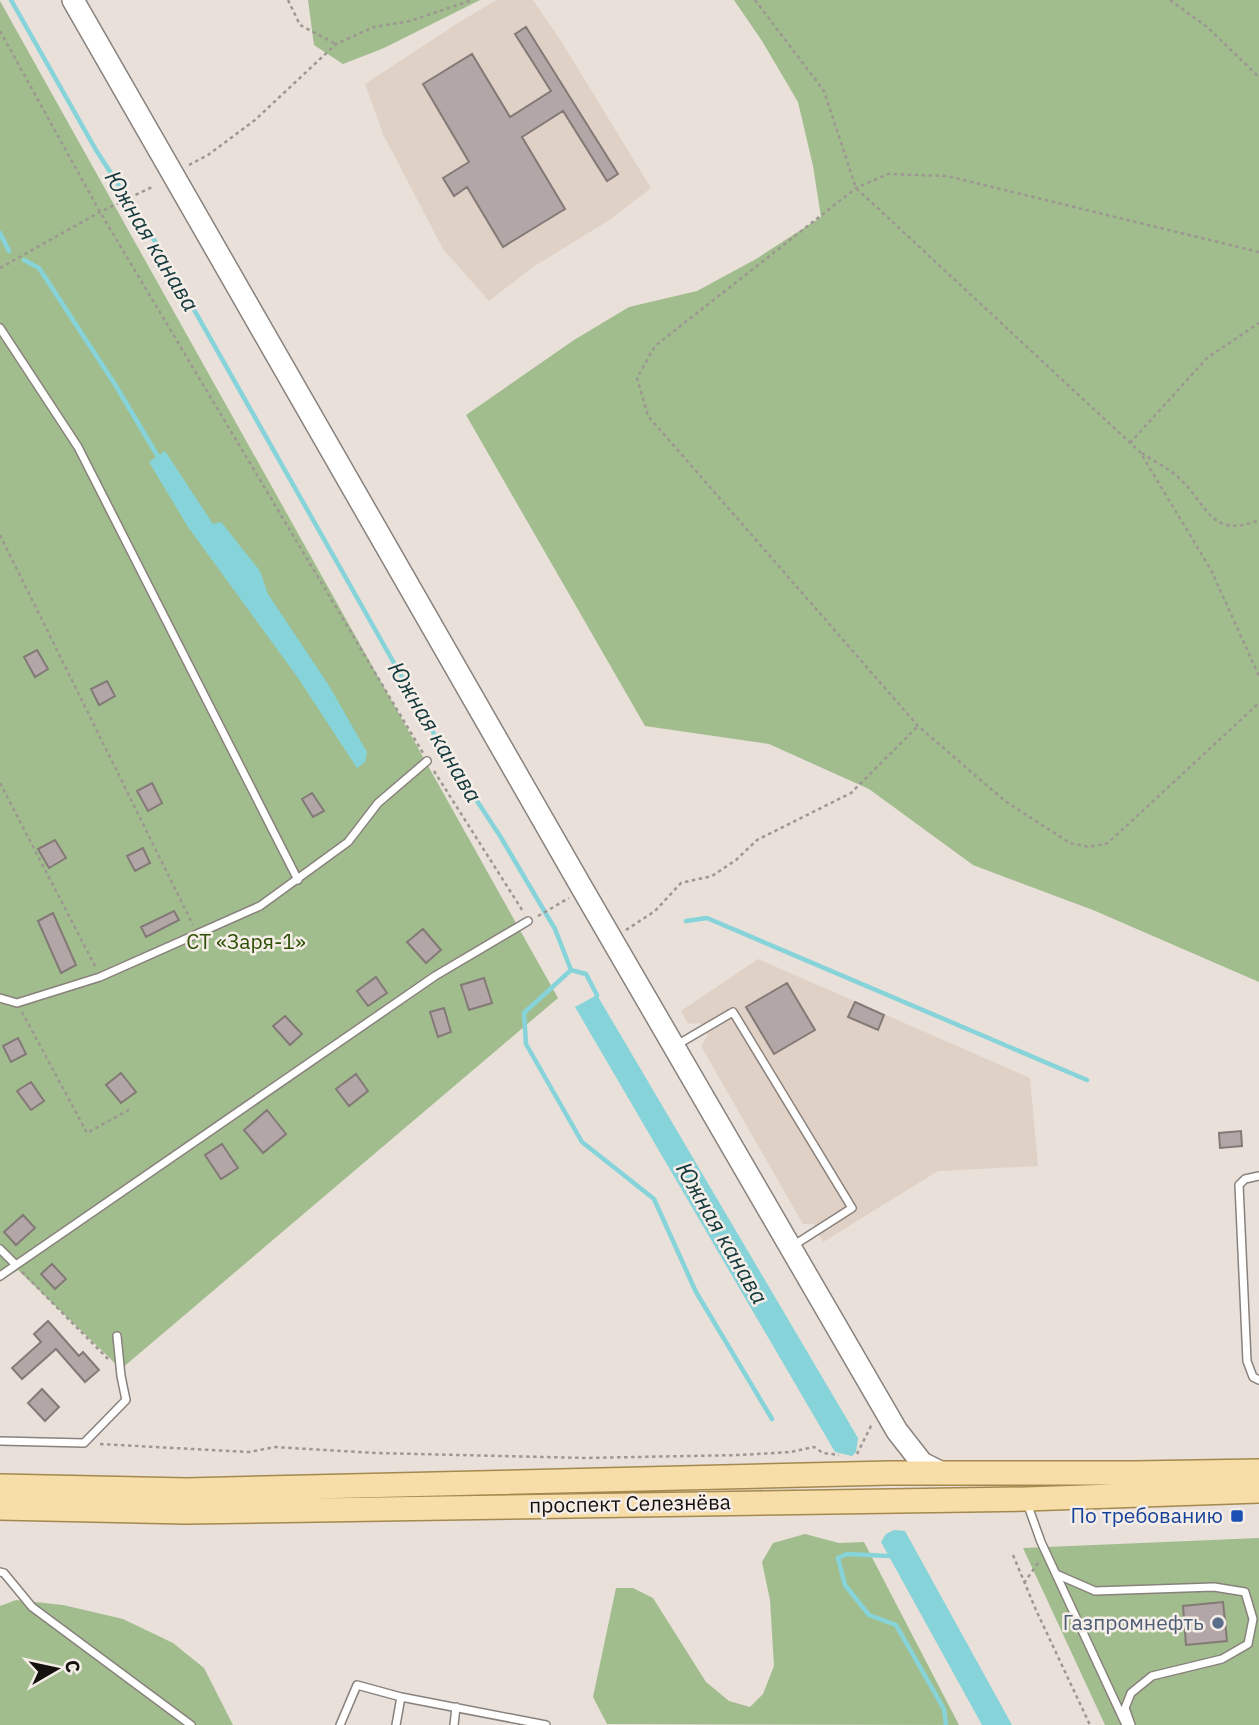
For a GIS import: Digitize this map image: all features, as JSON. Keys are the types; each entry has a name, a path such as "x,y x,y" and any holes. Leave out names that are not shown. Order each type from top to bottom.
{"main road":[{"path":"73,0 674,1047 902,1438 922,1463 942,1473"},
{"path":"889,1473 900,1460 902,1438"},
{"name":"проспект Селезнёва","path":"0,1486 187,1490 889,1473 1259,1471"},
{"name":"проспект Селезнёва","path":"0,1508 186,1512 1026,1499 1259,1491"}],"lane":[{"path":"0,328 78,447 298,880"},
{"path":"0,998 17,1003 100,977 260,906 348,842 378,803 428,761"},
{"path":"0,1276 435,976 528,921"},
{"path":"674,1047 733,1012 852,1208 791,1247"},
{"path":"1259,1176 1245,1179 1239,1185 1247,1361 1253,1377 1259,1380"},
{"path":"0,1249 15,1264"},
{"path":"0,1441 84,1443 126,1400 117,1336"},
{"path":"1026,1499 1045,1552 1128,1725"},
{"path":"0,1572 4,1573 32,1607 191,1725"},
{"path":"1056,1574 1095,1591 1214,1587 1245,1592 1253,1619 1248,1644 1222,1659 1152,1676 1131,1693 1125,1708 1128,1725"},
{"path":"340,1725 357,1685 401,1697 546,1725"},
{"path":"396,1725 401,1697"},
{"path":"454,1725 456,1707"}],"path":[{"path":"288,0 300,25 336,44"},
{"path":"183,169 208,155 256,120 336,44 374,27 410,21 472,0"},
{"path":"755,0 824,91 856,188 1130,443 1178,478 1198,503 1224,526 1237,528 1259,520"},
{"path":"1170,0 1208,27 1259,77"},
{"path":"0,31 100,212 428,761 528,921 558,904"},
{"path":"1259,252 947,176 888,174 856,188 655,346 637,377 648,416 918,726 1005,801 1070,843 1089,847 1108,843 1259,703"},
{"path":"0,268 100,212 152,187"},
{"path":"1130,443 1207,358 1259,323"},
{"path":"1140,452 1211,570 1259,676"},
{"path":"0,535 197,935"},
{"path":"624,932 655,911 681,883 712,876 736,860 757,839 851,793 918,726"},
{"path":"0,783 100,977"},
{"path":"17,1003 87,1133 132,1108"},
{"path":"15,1264 120,1372"},
{"path":"849,1459 856,1456 871,1426 876,1423 880,1432"},
{"path":"84,1443 249,1452 275,1447 375,1453 584,1458 740,1455 790,1452 814,1447 823,1453 840,1456"},
{"path":"1024,1583 1045,1552"},
{"path":"1013,1555 1090,1725"}],"shaded area":[{"path":"497,0 533,0 651,188 611,219 533,267 489,301 443,249 383,134 365,84"},
{"path":"758,959 1030,1078 1038,1166 938,1171 823,1242 814,1224 803,1224 701,1046 708,1035 700,1023 688,1024 681,1011"}],"green space":[{"path":"308,0 480,0 384,48 343,64 314,45"},
{"path":"734,0 1259,0 1259,982 1093,910 973,865 869,789 769,744 645,726 466,415 574,340 629,307 697,291 756,259 821,217 813,166 798,102"},
{"name":"СТ «Заря-1»","path":"0,1 558,998 121,1369 18,1270 0,1282"},
{"path":"805,1534 839,1543 864,1542 959,1725 607,1724 593,1697 616,1588 633,1588 653,1598 706,1682 729,1701 750,1707 763,1694 774,1666 770,1600 762,1562 773,1543"},
{"path":"1259,1538 1259,1725 1105,1725 1023,1548"},
{"path":"16,1600 63,1605 123,1619 173,1643 204,1668 233,1725 0,1725 0,1606"}],"water":[{"path":"165,451 213,524 221,522 260,571 268,594 328,684 367,752 365,762 357,768 298,678 188,527 149,462"},
{"path":"597,995 858,1438 856,1452 852,1456 835,1452 575,1007"},
{"path":"894,1530 905,1531 1012,1725 982,1725 881,1542 886,1534"}],"building":[{"path":"526,27 618,174 607,181 563,111 522,137 565,209 503,247 467,187 454,196 443,178 469,162 423,84 472,54 510,117 551,91 515,34"},
{"path":"37,650 48,669 35,677 24,657"},
{"path":"107,681 115,696 99,705 91,689"},
{"path":"152,783 162,803 148,811 137,791"},
{"path":"312,793 324,811 313,817 302,799"},
{"path":"55,840 66,858 49,868 38,849"},
{"path":"143,848 150,863 135,871 127,856"},
{"path":"174,911 179,920 146,937 141,927"},
{"path":"53,913 76,965 61,973 38,921"},
{"path":"423,929 441,950 426,963 407,942"},
{"path":"376,977 387,993 368,1006 357,991"},
{"path":"484,978 492,1003 469,1010 461,985"},
{"path":"787,983 815,1030 774,1054 746,1007"},
{"path":"855,1002 884,1015 878,1030 848,1017"},
{"path":"444,1008 451,1032 438,1037 430,1012"},
{"path":"285,1016 302,1034 290,1045 273,1026"},
{"path":"18,1038 26,1054 11,1062 3,1046"},
{"path":"121,1073 136,1092 121,1103 106,1085"},
{"path":"356,1074 368,1091 349,1106 336,1089"},
{"path":"31,1082 44,1101 31,1110 17,1091"},
{"path":"267,1110 286,1134 263,1153 244,1130"},
{"path":"1241,1131 1242,1146 1220,1148 1219,1133"},
{"path":"222,1144 238,1168 221,1179 205,1155"},
{"path":"23,1215 35,1228 16,1245 4,1232"},
{"path":"52,1264 66,1279 55,1289 41,1274"},
{"path":"48,1321 79,1356 83,1352 99,1370 85,1382 56,1349 22,1379 12,1368 41,1342 34,1334"},
{"path":"42,1389 59,1407 45,1421 28,1403"},
{"path":"1223,1602 1227,1641 1186,1645 1183,1606"}],"waterway":[{"name":"Южная канава","path":"11,0 96,150 158,246 441,746 500,836 555,929 571,970 586,974 597,995 596,999"},
{"path":"0,233 9,251"},
{"path":"24,260 39,268 116,386 160,460"},
{"path":"686,921 707,918 1087,1080"},
{"path":"571,970 524,1013 526,1044 582,1142 654,1199 696,1292 772,1419"},
{"path":"893,1553 889,1556 847,1554 838,1558 845,1585 869,1615 896,1625 944,1709 946,1725"}],"place":[{"name":"По требованию","path":"1237,1516"},
{"name":"Газпромнефть","path":"1218,1623"}]}
